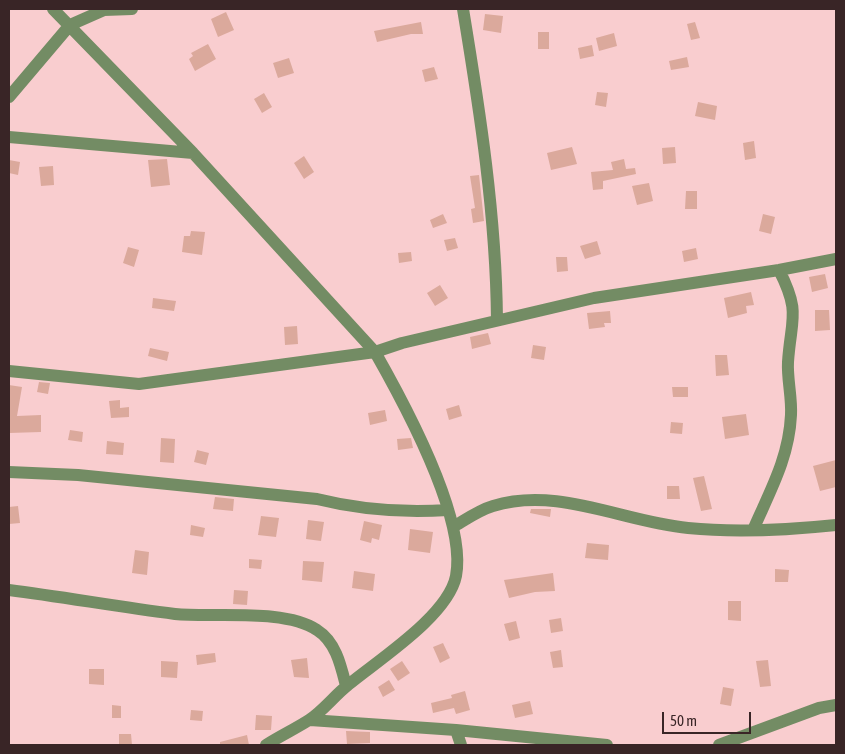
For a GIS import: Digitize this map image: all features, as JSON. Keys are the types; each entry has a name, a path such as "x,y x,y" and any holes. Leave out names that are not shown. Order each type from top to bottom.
{"street":[{"path":"53,9 193,153 375,352 397,390 427,453 448,510 457,557 456,577 449,593 419,628 346,686 310,720 266,745"},
{"path":"9,97 70,25 104,10 132,9"},
{"path":"463,9 484,142 497,287 498,320"},
{"path":"9,137 193,153"},
{"path":"9,371 139,384 375,352 498,320 594,298 779,270 836,259"},
{"path":"753,530 786,456 789,440 791,413 788,363 794,314 790,293 779,270"},
{"path":"9,472 78,475 317,499 351,507 395,512 448,510"},
{"path":"452,527 490,506 532,499 564,502 687,528 788,530 836,524"},
{"path":"9,590 177,614 223,614 299,622 317,629 329,640 341,666 346,686"},
{"path":"719,745 819,708 836,705"},
{"path":"310,720 456,730 607,745"},
{"path":"456,730 461,745"}],"building":[{"path":"226,12 234,30 218,37 211,19"},
{"path":"485,14 503,16 501,33 483,30"},
{"path":"421,22 423,34 411,34 377,42 374,31"},
{"path":"695,22 700,38 691,40 687,24"},
{"path":"538,32 549,32 549,49 538,49"},
{"path":"614,33 617,46 599,51 596,38"},
{"path":"208,44 216,59 195,71 189,59 193,56 191,53"},
{"path":"592,45 594,56 580,59 578,48"},
{"path":"687,57 689,67 671,70 669,61"},
{"path":"289,58 294,73 278,78 273,63"},
{"path":"434,67 438,79 425,82 422,70"},
{"path":"597,92 608,93 606,107 595,105"},
{"path":"264,93 272,107 262,113 254,99"},
{"path":"698,102 717,106 715,120 695,116"},
{"path":"754,141 756,158 745,160 743,143"},
{"path":"572,147 577,164 551,170 547,153"},
{"path":"675,147 676,163 663,164 662,148"},
{"path":"304,156 314,172 304,179 294,163"},
{"path":"167,159 170,185 151,187 148,160"},
{"path":"624,159 626,169 635,168 636,174 603,181 603,189 593,190 591,172 613,170 611,162"},
{"path":"9,160 20,162 18,175 9,173"},
{"path":"53,166 54,185 41,186 39,167"},
{"path":"479,175 484,221 473,223 471,209 475,208 470,176"},
{"path":"649,183 653,201 637,205 632,186"},
{"path":"686,191 697,191 697,209 685,209"},
{"path":"443,214 447,223 433,228 430,220"},
{"path":"763,214 775,217 771,234 759,231"},
{"path":"191,231 205,232 202,255 182,252 184,236 190,236"},
{"path":"455,238 458,248 447,251 444,240"},
{"path":"597,241 601,254 585,259 580,246"},
{"path":"128,247 139,250 134,267 123,263"},
{"path":"696,248 698,259 684,262 682,251"},
{"path":"411,252 412,261 399,263 398,253"},
{"path":"556,257 567,257 568,271 557,272"},
{"path":"825,274 828,288 812,292 809,277"},
{"path":"440,285 448,298 435,306 427,293"},
{"path":"751,292 754,305 746,306 747,313 728,318 724,298"},
{"path":"153,298 176,301 174,311 152,308"},
{"path":"815,310 829,310 830,330 815,331"},
{"path":"610,311 611,323 604,323 605,327 589,329 587,313"},
{"path":"297,326 298,344 285,345 284,327"},
{"path":"488,333 491,344 472,349 470,337"},
{"path":"533,345 546,347 544,360 531,358"},
{"path":"150,348 169,352 167,361 148,356"},
{"path":"715,355 727,355 729,375 716,376"},
{"path":"39,382 50,383 48,394 37,392"},
{"path":"9,385 22,387 17,416 41,415 41,432 9,433"},
{"path":"672,387 688,387 688,397 673,397"},
{"path":"120,400 120,408 129,407 129,417 111,418 109,401"},
{"path":"459,405 462,416 449,420 446,409"},
{"path":"385,410 387,421 370,425 368,413"},
{"path":"746,414 749,435 725,439 722,417"},
{"path":"671,422 683,423 682,434 670,433"},
{"path":"70,430 83,432 82,442 68,440"},
{"path":"161,438 175,439 174,463 160,462"},
{"path":"411,438 413,448 398,450 397,439"},
{"path":"107,441 124,443 123,455 106,454"},
{"path":"197,450 209,453 206,465 194,462"},
{"path":"836,460 836,487 820,491 813,466"},
{"path":"704,476 712,509 701,511 693,478"},
{"path":"667,486 679,486 680,499 667,499"},
{"path":"215,497 234,499 233,511 213,509"},
{"path":"18,506 20,523 9,524 9,507"},
{"path":"531,509 551,509 550,517 530,513"},
{"path":"261,516 279,518 276,537 258,535"},
{"path":"308,520 324,522 321,541 306,539"},
{"path":"364,521 382,525 379,540 372,538 371,543 360,540"},
{"path":"191,525 205,528 203,537 190,535"},
{"path":"410,529 433,532 430,553 408,550"},
{"path":"587,543 609,545 608,560 585,558"},
{"path":"135,550 149,552 147,575 132,573"},
{"path":"249,559 262,560 261,569 249,568"},
{"path":"303,561 324,562 322,582 302,580"},
{"path":"775,569 789,570 788,582 775,582"},
{"path":"354,571 375,574 373,591 352,588"},
{"path":"553,573 555,591 535,592 509,598 504,580"},
{"path":"234,590 248,591 247,605 233,604"},
{"path":"728,601 741,601 741,621 728,620"},
{"path":"561,618 563,631 551,633 549,620"},
{"path":"516,621 520,638 509,641 504,624"},
{"path":"443,643 450,658 440,663 433,647"},
{"path":"561,650 563,667 553,668 550,652"},
{"path":"215,653 216,662 197,665 196,655"},
{"path":"307,658 309,678 294,677 291,660"},
{"path":"768,660 771,686 760,687 756,661"},
{"path":"161,661 178,662 177,678 161,677"},
{"path":"402,661 410,673 398,681 390,669"},
{"path":"89,669 104,669 104,685 89,684"},
{"path":"389,680 395,690 383,697 378,687"},
{"path":"723,687 734,689 731,706 720,704"},
{"path":"465,691 470,710 456,714 454,708 433,713 431,703 452,698 451,695"},
{"path":"530,701 533,714 515,718 512,705"},
{"path":"112,705 121,706 121,718 112,718"},
{"path":"191,710 203,711 202,721 190,720"},
{"path":"256,715 272,716 271,730 255,730"},
{"path":"346,731 370,732 370,743 347,744"},
{"path":"119,734 131,734 132,745 119,745"},
{"path":"247,735 249,745 220,745 220,742"}]}
